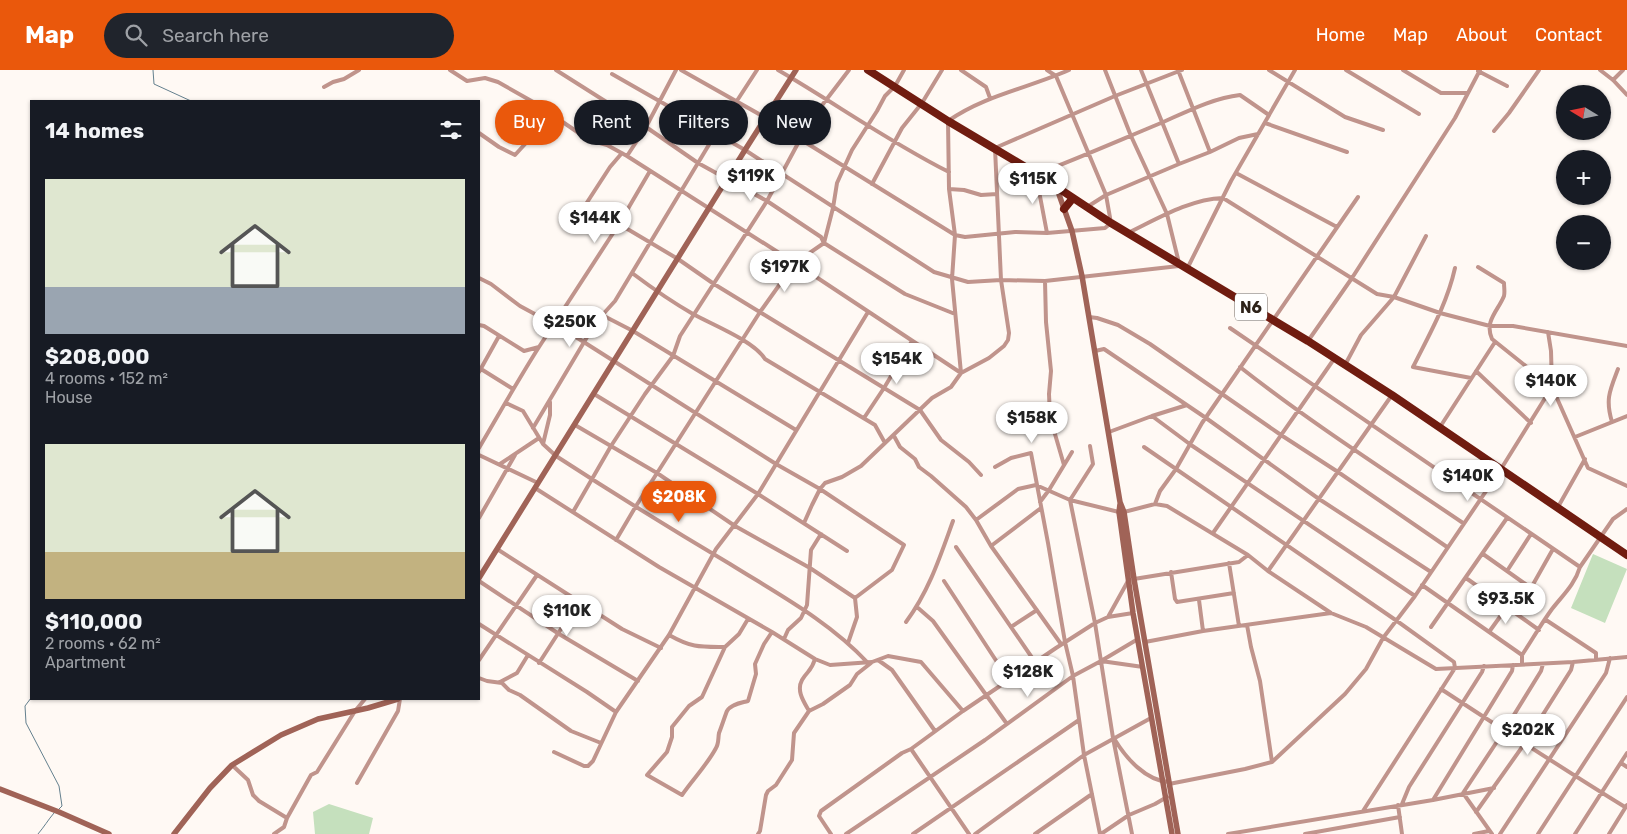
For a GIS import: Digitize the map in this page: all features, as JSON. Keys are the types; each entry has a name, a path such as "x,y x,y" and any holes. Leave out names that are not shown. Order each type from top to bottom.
{"highway":[{"name":"N6","path":"868,70 948,121 1039,175 1111,223 1308,341 1440,427 1627,555"},
{"path":"1064,209 1073,198"}],"street":[{"path":"324,87 344,79 359,70"},
{"path":"450,70 466,81 484,78 498,82 531,100"},
{"path":"556,70 603,100"},
{"path":"661,100 676,70"},
{"path":"681,70 735,100"},
{"path":"738,100 757,70"},
{"path":"778,70 826,100 849,70"},
{"path":"778,100 796,70"},
{"path":"616,540 760,312 795,263 824,243 837,183 844,167 852,150 885,96 895,86 904,70"},
{"path":"872,184 902,128 922,103 942,70"},
{"path":"961,70 986,86 990,98"},
{"path":"808,145 955,235 1015,232 1048,233 1105,228 1111,223 1106,195 1056,76 1047,70"},
{"path":"961,372 952,279 955,235 949,189 948,121 963,110 990,98 1069,70"},
{"path":"1105,70 1131,136 1167,214 1183,266"},
{"path":"1140,70 1179,164"},
{"path":"804,523 820,489 825,483 842,478 862,466 932,398 951,387 961,372 989,358 1004,346 1008,340 1009,332 1001,280 995,148 1180,70 1210,152"},
{"path":"1269,70 1345,117 1383,130"},
{"path":"1183,266 1295,70"},
{"path":"1346,70 1419,114"},
{"path":"1403,70 1441,92 1467,94"},
{"path":"1308,341 1352,278 1455,118 1478,70 1507,86"},
{"path":"1494,131 1510,113 1539,70"},
{"path":"1600,70 1627,95"},
{"path":"1612,80 1623,70"},
{"path":"612,74 659,100"},
{"path":"1048,233 1039,190 1039,175 1194,109 1231,96 1240,95 1269,116"},
{"path":"649,121 659,103"},
{"path":"831,103 894,142 948,172"},
{"path":"564,122 589,140 607,145 627,156 961,372"},
{"path":"1265,123 1347,152"},
{"path":"649,129 698,163 767,201 821,237 824,243 905,294 955,314"},
{"path":"480,578 758,130"},
{"path":"480,134 495,144"},
{"path":"1087,207 1106,195 1149,175 1210,152 1239,138 1258,134"},
{"path":"496,145 515,155 524,145"},
{"path":"627,156 634,145"},
{"path":"533,428 602,315 616,301 709,145"},
{"path":"736,145 934,272 952,279 968,282 1045,280 1183,266"},
{"path":"573,512 611,446 673,356 680,336 767,201 797,145"},
{"path":"573,224 610,167 622,153"},
{"path":"480,446 513,389 619,224 650,171"},
{"path":"1236,173 1337,227"},
{"path":"1056,186 1072,230 1082,276 1122,512 1131,580 1133,613 1152,718 1167,782"},
{"path":"949,189 964,190 981,195 997,194"},
{"path":"1155,504 1160,491 1176,469 1206,418 1358,197"},
{"path":"1128,233 1167,214 1210,198 1223,198 1377,294 1394,297 1440,314 1490,326 1513,326 1627,346"},
{"path":"619,224 920,410 941,440 969,462 981,475"},
{"path":"1345,366 1361,335 1394,297 1426,236"},
{"path":"1478,267 1504,283 1504,295 1495,311 1490,326 1490,335 1495,342 1552,387"},
{"path":"1454,268 1450,289 1440,314 1413,367 1471,378"},
{"path":"632,273 657,292 694,315 743,340 761,352 765,359 875,425 885,443"},
{"path":"480,278 491,284 520,306 584,343 695,414 820,489 904,545 892,570 855,598"},
{"path":"1045,280 1050,371 1050,417 1064,465"},
{"path":"554,752 584,766 588,766 593,761 616,712 661,648 713,554 758,494 868,312"},
{"path":"602,315 633,331 796,430"},
{"path":"1089,317 1118,325 1140,338 1448,547"},
{"path":"480,325 524,351 539,347"},
{"path":"1230,328 1580,567"},
{"path":"1548,332 1552,387 1576,437 1588,468 1627,486"},
{"path":"499,336 480,370 513,389"},
{"path":"864,418 912,341"},
{"path":"1440,427 1495,342"},
{"path":"1095,351 1104,349 1206,418 1319,499 1431,572"},
{"path":"1213,533 1334,359"},
{"path":"1240,367 1353,449 1463,523"},
{"path":"1612,422 1608,408 1608,398 1618,368"},
{"path":"1476,371 1530,423"},
{"path":"1113,738 1124,754 1146,773 1167,782 1246,769 1272,762 1345,694 1366,669 1383,638 1415,596 1501,469 1552,387"},
{"path":"594,394 758,494 847,551"},
{"path":"1268,571 1392,395"},
{"path":"543,444 550,415 550,400"},
{"path":"506,403 523,411 543,444 556,456 804,610 848,643 869,663"},
{"path":"1109,432 1187,405"},
{"path":"1152,416 1303,522 1415,596"},
{"path":"1576,437 1627,416"},
{"path":"575,425 657,474 735,526 810,568 855,598"},
{"path":"894,436 900,446 915,459 919,467 964,506 976,520 991,546 1063,643"},
{"path":"500,464 539,438"},
{"path":"1090,446 1093,464 1070,500 1095,623 1113,738 1132,834"},
{"path":"1144,447 1232,506 1454,662 1455,668 1363,810"},
{"path":"1040,502 1072,452"},
{"path":"995,467 1011,458 1031,453 1048,544 1063,643 1072,676 1084,755 1101,834 1129,815 1168,796"},
{"path":"480,455 508,468 616,540 695,589 772,632 815,659 830,665 869,663 888,656 921,662 963,710"},
{"path":"480,516 515,455"},
{"path":"1558,507 1585,459"},
{"path":"976,520 1018,489 1036,485 1070,500 1122,512 1155,504 1167,506 1248,555 1268,571 1331,613 1366,627 1436,669 1544,664 1627,657"},
{"path":"991,546 1041,508"},
{"path":"1522,664 1522,656 1552,610 1570,588 1580,567 1600,537 1613,519 1627,509"},
{"path":"1431,627 1507,518"},
{"path":"906,622 917,607 935,573 953,521"},
{"path":"784,639 788,630 801,618 807,605 811,550 821,534"},
{"path":"1507,571 1531,534"},
{"path":"956,546 1035,662"},
{"path":"1515,613 1553,549"},
{"path":"497,550 622,629 661,648"},
{"path":"1483,554 1531,588"},
{"path":"1108,617 1131,580 1240,562 1248,555"},
{"path":"1229,563 1240,626"},
{"path":"1171,572 1177,602 1234,594"},
{"path":"480,658 537,575"},
{"path":"1466,578 1539,630"},
{"path":"1131,580 1145,642 1167,782 1172,834"},
{"path":"480,581 559,634 638,681"},
{"path":"944,581 997,662 1012,678"},
{"path":"1422,585 1522,656"},
{"path":"848,643 857,617 855,598"},
{"path":"1199,600 1203,631"},
{"path":"539,662 579,601"},
{"path":"917,607 933,621 1008,724"},
{"path":"1489,632 1507,607"},
{"path":"1011,627 1037,610"},
{"path":"832,834 819,816 821,811 902,753 911,750 986,694 1063,643 1108,617 1133,613"},
{"path":"1145,642 1203,631 1331,613"},
{"path":"748,619 740,634 725,647 702,697 689,706 672,727 672,736 667,752 647,775 682,795 718,745 719,731 728,710 734,704 748,701 756,674 755,664 772,632"},
{"path":"1546,620 1596,653 1596,659"},
{"path":"480,625 616,712"},
{"path":"1247,625 1260,681 1272,762"},
{"path":"669,635 686,644 700,647 725,647"},
{"path":"846,834 1008,724 1072,676 1102,661 1138,639"},
{"path":"500,682 517,673 528,655"},
{"path":"1500,834 1606,673 1610,658"},
{"path":"809,711 800,694 802,681 812,669 815,659"},
{"path":"878,660 892,670 935,731"},
{"path":"1102,661 1143,667"},
{"path":"1476,812 1525,743 1571,670 1573,662"},
{"path":"758,834 766,795 776,785 792,760 794,733 809,711 823,704 850,685 857,674 869,663"},
{"path":"1463,793 1504,731 1544,664"},
{"path":"1433,800 1482,717 1512,671 1513,665"},
{"path":"1402,834 1400,805 1409,787 1463,703 1484,666"},
{"path":"480,678 504,684 509,690 520,695 571,731 601,743"},
{"path":"1441,689 1504,731 1626,806 1609,834"},
{"path":"1538,834 1627,697"},
{"path":"274,834 284,827 310,775 317,772 355,711 365,700"},
{"path":"174,834 210,788 232,765 280,735 318,719 395,700"},
{"path":"357,783 398,712 399,700"},
{"path":"974,834 1084,755 1152,718"},
{"path":"913,834 1079,720"},
{"path":"911,750 969,834"},
{"path":"1575,834 1627,753"},
{"path":"1620,763 1627,767"},
{"path":"232,765 248,780 253,795 258,801 287,818"},
{"path":"1228,834 1494,788"},
{"path":"0,789 109,834"},
{"path":"1463,793 1490,832 1474,834"},
{"path":"1035,834 1092,794"},
{"path":"1168,796 1178,834"},
{"path":"1305,834 1400,817"},
{"path":"1263,829 1264,834"}],"green space":[{"path":"1593,554 1627,569 1605,623 1571,608"},
{"path":"329,804 373,818 369,834 315,834 313,812"}],"waterway":[{"path":"153,70 154,84 189,100"},
{"path":"30,699 25,706 26,723 59,786 62,806 59,809"},
{"path":"38,834 54,813"}]}
